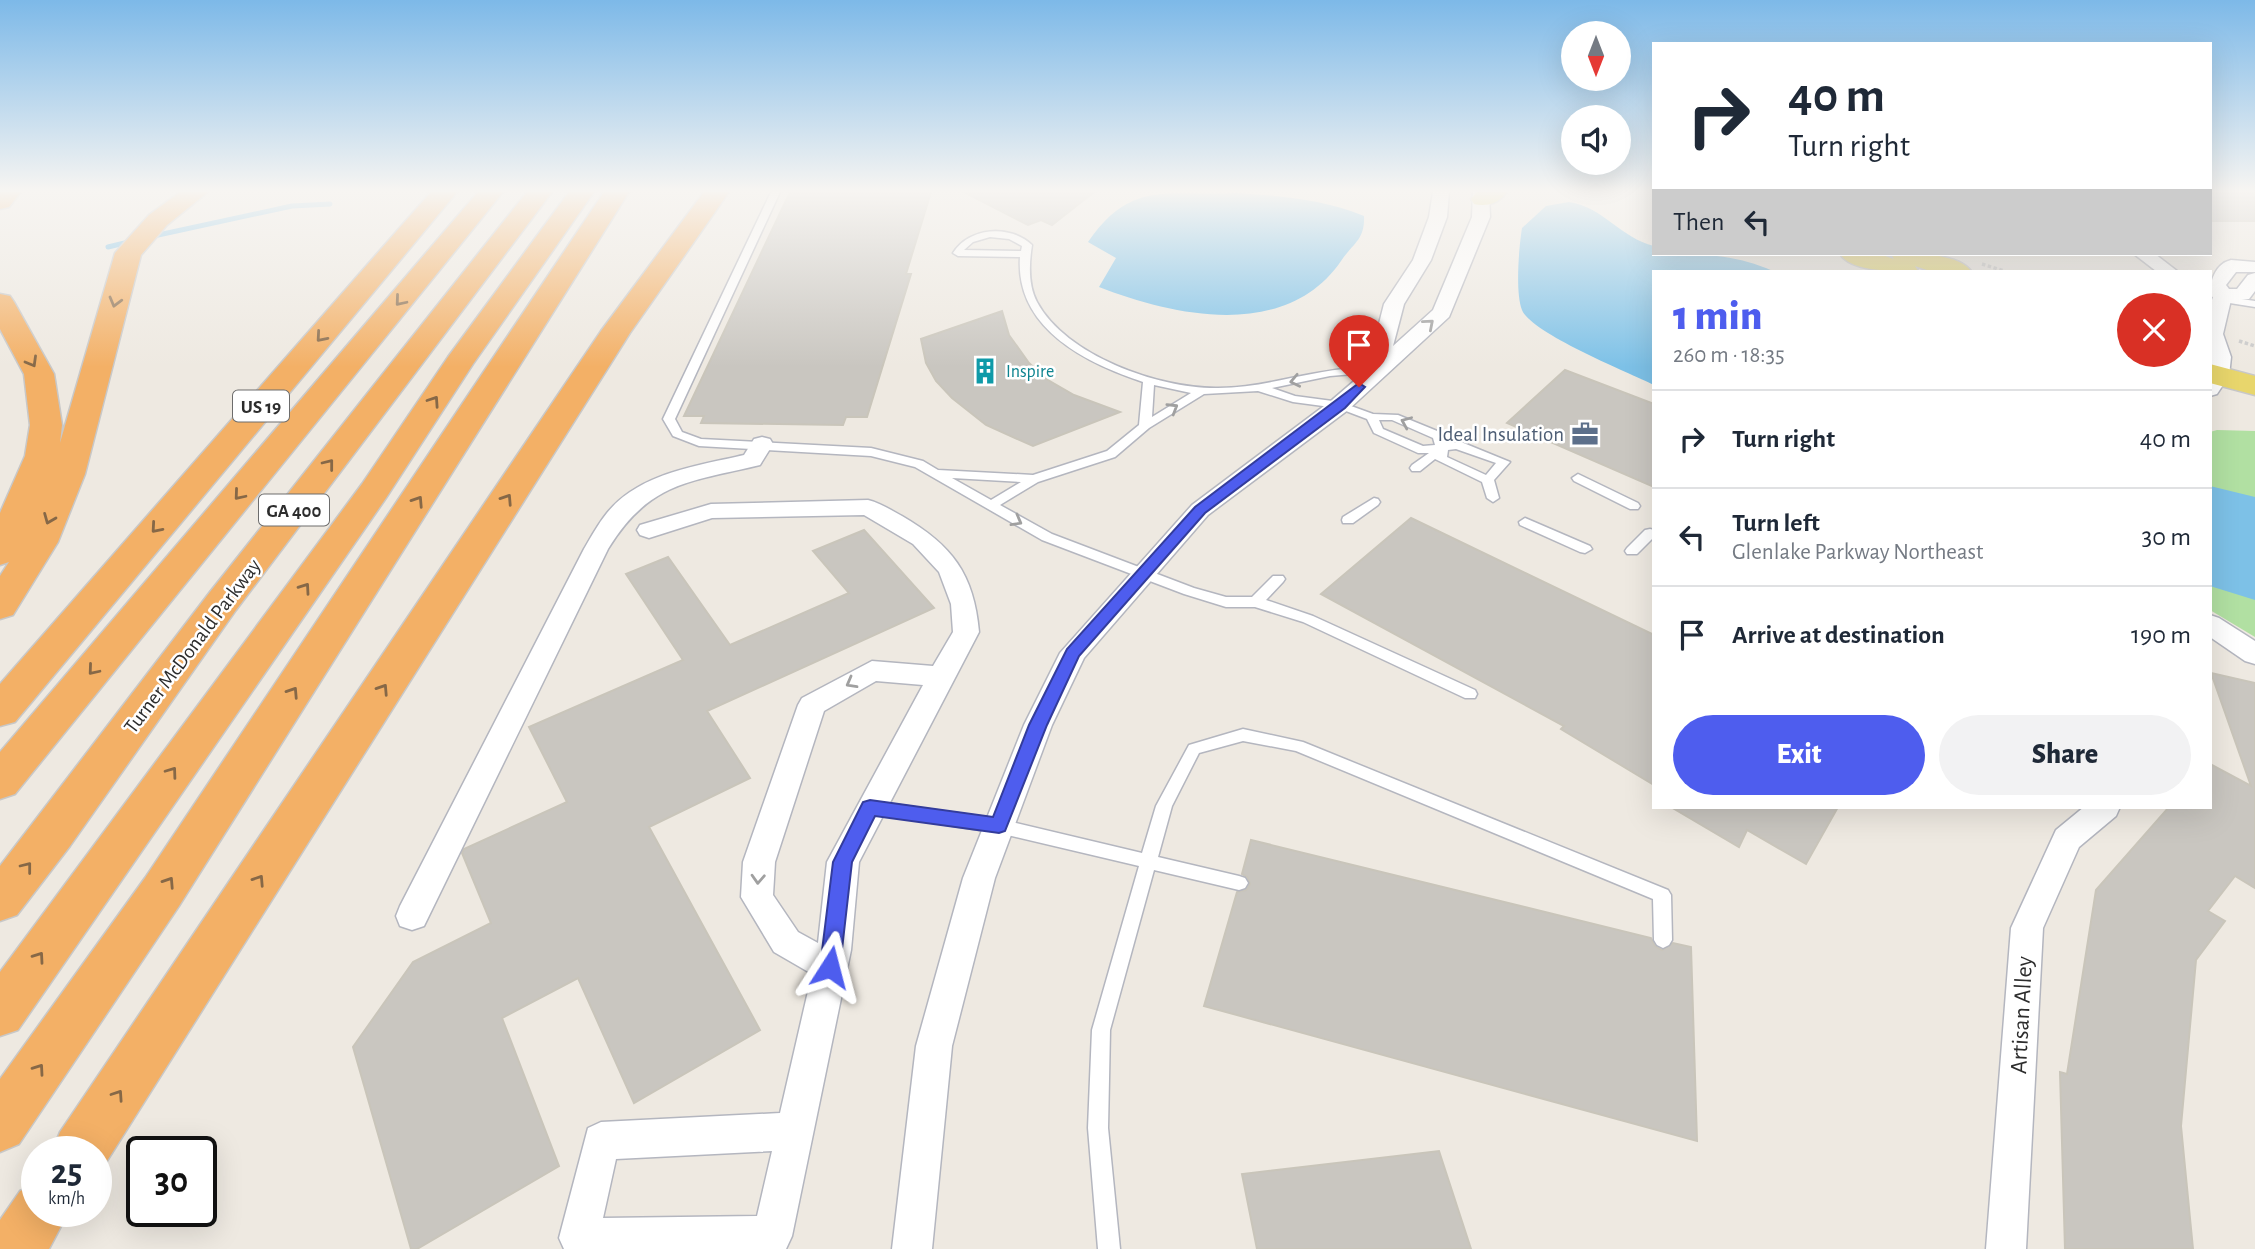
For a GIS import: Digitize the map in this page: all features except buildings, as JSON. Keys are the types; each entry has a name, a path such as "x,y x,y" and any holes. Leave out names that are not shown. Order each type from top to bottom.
{"highway":[{"path":"0,606 40,542 68,474 131,250"},
{"name":"US 19","path":"0,711 395,250"},
{"name":"GA 400","path":"0,782 442,250"},
{"name":"Turner McDonald Parkway","path":"0,901 54,833 223,601 495,250"},
{"path":"0,1013 374,491 459,363 540,250"},
{"path":"0,1125 162,892 579,250"},
{"path":"616,331 662,250"},
{"path":"90,1136 616,331 675,250"},
{"path":"0,302 39,374 46,425 42,456 0,554"},
{"path":"15,1249 29,1227"}],"main road":[{"path":"1859,256 1902,270"},
{"path":"1910,256 1954,270"},
{"path":"2214,370 2255,367"},
{"path":"2214,370 2255,386"}],"street":[{"path":"1377,369 1394,304 1426,250"},
{"path":"912,1249 934,1046 979,878 1038,725 1073,653 1200,510 1340,405 1442,313 1467,250"},
{"path":"2146,256 2167,270"},
{"path":"2220,257 2254,267"},
{"path":"2214,370 2213,334 2218,294 2216,285 2231,266 2254,267"},
{"path":"2218,294 2242,295 2254,267"},
{"path":"412,916 596,549 618,515 640,497 669,481 752,460 762,444"},
{"path":"649,530 711,511 868,507 922,538 950,569 964,604 966,632 870,807 843,862 830,967 795,1131 772,1236 579,1238 601,1141 795,1131"},
{"path":"2212,626 2255,654"},
{"path":"830,967 786,942 757,897 759,862 812,705 872,671 940,677"},
{"name":"Artisan Alley","path":"2006,1249 2027,928 2067,839 2103,809"}],"lane":[{"path":"747,250 715,325 669,419 677,433 699,442 871,452 919,464 1047,537 1141,575 1226,602 1256,602 1308,619 1470,694"},
{"path":"959,250 958,253 1025,254"},
{"path":"1026,250 1023,268 1032,302 1049,325 1100,360 1149,380 1202,391 1261,388 1326,374 1377,369"},
{"path":"2218,294 2255,304"},
{"path":"1145,426 1149,380"},
{"path":"1261,388 1293,399 1340,405 1372,417 1394,417 1440,442 1457,445 1504,462 1488,480"},
{"path":"989,506 1034,479 1111,454 1145,426 1202,391"},
{"path":"1372,417 1378,431 1422,450 1440,442"},
{"path":"1416,468 1440,442"},
{"path":"1440,442 1441,459 1488,480"},
{"path":"937,473 1034,479"},
{"path":"1578,478 1634,506"},
{"path":"1488,480 1493,498"},
{"path":"1348,520 1374,502"},
{"path":"1525,522 1585,549"},
{"path":"1632,551 1650,533"},
{"path":"1256,602 1278,579"},
{"path":"1109,1249 1098,1128 1101,1030 1150,864 1164,806 1194,749 1243,735 1298,746 1662,895 1663,940"},
{"path":"870,807 999,826 1239,883"}],"green space":[{"path":"2212,431 2255,431 2255,637 2212,611"}],"water":[{"path":"1103,250 1350,250 1318,286 1291,303 1261,312 1229,315 1162,307 1099,287 1116,258"},
{"path":"1520,250 1652,250 1652,256 1729,258 1770,270 1652,270 1652,384 1561,340 1529,319 1520,302"},
{"path":"2212,486 2255,497 2255,600 2212,587"}],"place":[{"name":"Inspire","path":"985,371"},
{"name":"Ideal Insulation","path":"1585,434"}],"route":[{"path":"830,967 843,862 870,807 999,826 1038,725 1073,653 1200,510 1340,405 1359,387"}]}
